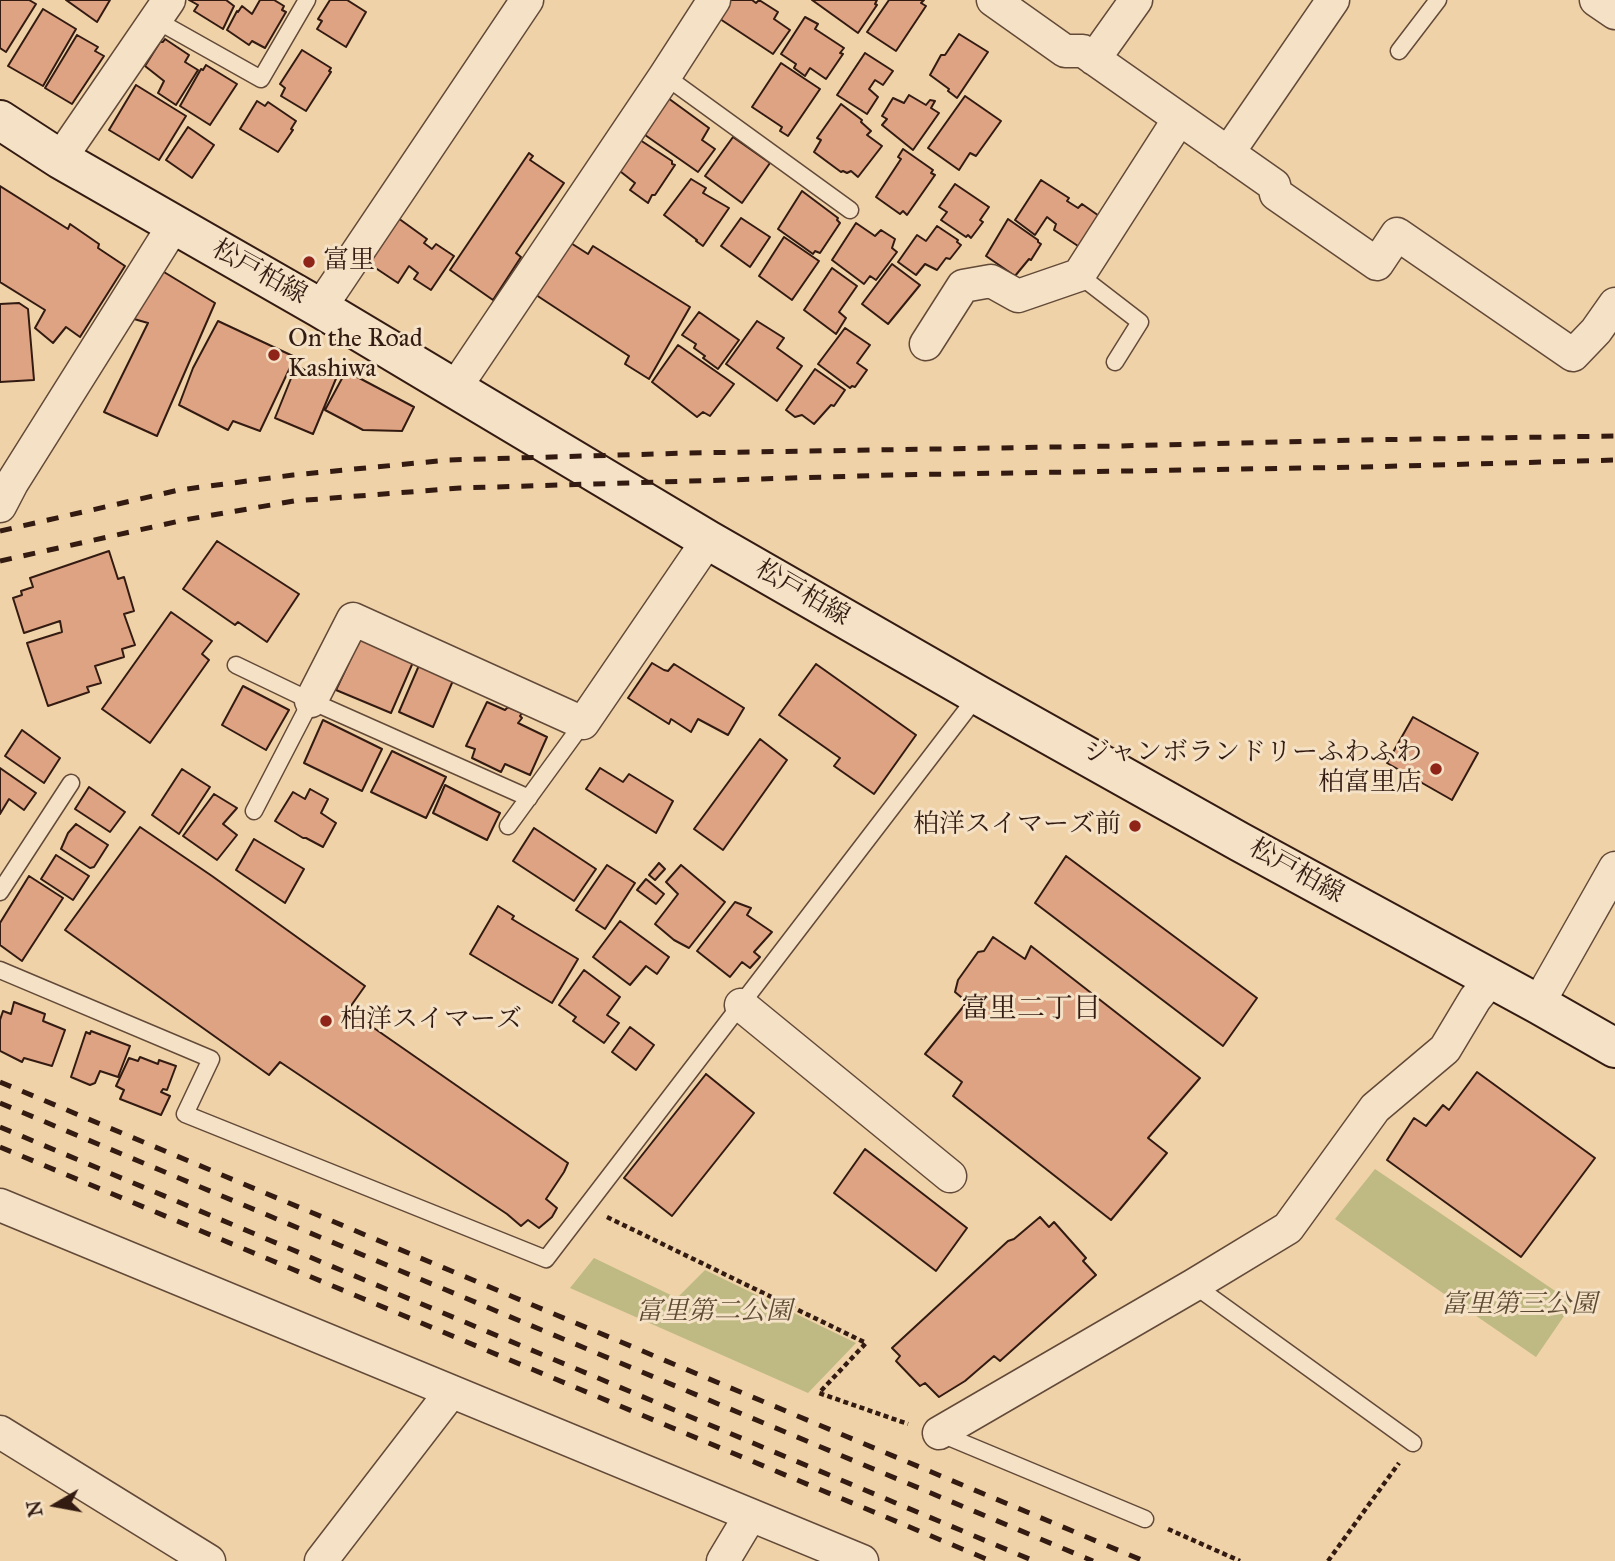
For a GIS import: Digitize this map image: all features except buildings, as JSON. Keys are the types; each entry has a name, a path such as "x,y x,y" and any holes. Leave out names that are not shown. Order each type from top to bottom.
{"main road":[{"name":"松戸柏線","path":"0,120 60,159 320,308 708,540 978,695 1615,1048"}],"street":[{"path":"320,308 527,0"},
{"path":"455,388 714,0"},
{"path":"993,0 1065,51 1083,51 1274,185 1276,194 1377,264 1397,234 1573,355 1596,331 1615,304"},
{"path":"1094,60 1136,0"},
{"path":"1228,153 1333,0"},
{"path":"1596,0 1615,13"},
{"path":"60,159 162,10"},
{"path":"926,344 963,286 991,281 1018,296 1079,275 1179,118"},
{"path":"0,506 174,225"},
{"path":"311,701 353,619 583,723 708,540"},
{"path":"1538,1004 1615,868"},
{"path":"939,1433 1288,1228 1375,1108 1445,1049 1475,999 1492,979"},
{"path":"741,1005 950,1176"},
{"path":"0,1205 862,1561"},
{"path":"321,1561 451,1392"},
{"path":"0,1432 209,1561"},
{"path":"723,1561 750,1516"}],"lane":[{"path":"162,10 261,79 307,0"},
{"path":"1399,51 1438,0"},
{"path":"665,76 850,210"},
{"path":"1079,275 1140,322 1115,362"},
{"path":"236,665 529,799"},
{"path":"0,970 211,1059 185,1114 546,1259 978,695"},
{"path":"254,811 311,701"},
{"path":"508,826 583,723"},
{"path":"0,892 71,783"},
{"path":"1194,1285 1413,1443"},
{"path":"939,1433 1144,1519"}],"path":[{"path":"623,1225 866,1343 819,1393 939,1433"},
{"path":"1328,1561 1413,1443"},
{"path":"1144,1519 1240,1561"}],"green space":[{"name":"富里第三公園","path":"1375,1169 1573,1303 1536,1357 1335,1219"},
{"name":"富里第二公園","path":"594,1258 677,1298 705,1270 856,1343 808,1393 570,1288"}],"railway":[{"path":"0,531 179,490 293,475 448,460 1615,436"},
{"path":"0,561 184,520 294,501 460,488 892,475 1615,460"},
{"path":"0,1082 1144,1561"},
{"path":"0,1103 1093,1561"},
{"path":"0,1127 1034,1561"},
{"path":"0,1147 991,1561"}],"place":[{"name":"富里","path":"309,262"},
{"name":"On the Road Kashiwa","path":"274,355"},
{"name":"ジャンボランドリーふわふわ 柏富里店","path":"1436,769"},
{"name":"柏洋スイマーズ前","path":"1135,826"},
{"name":"柏洋スイマーズ","path":"326,1021"}],"district":[{"name":"富里二丁目","path":"1031,1010"}]}
